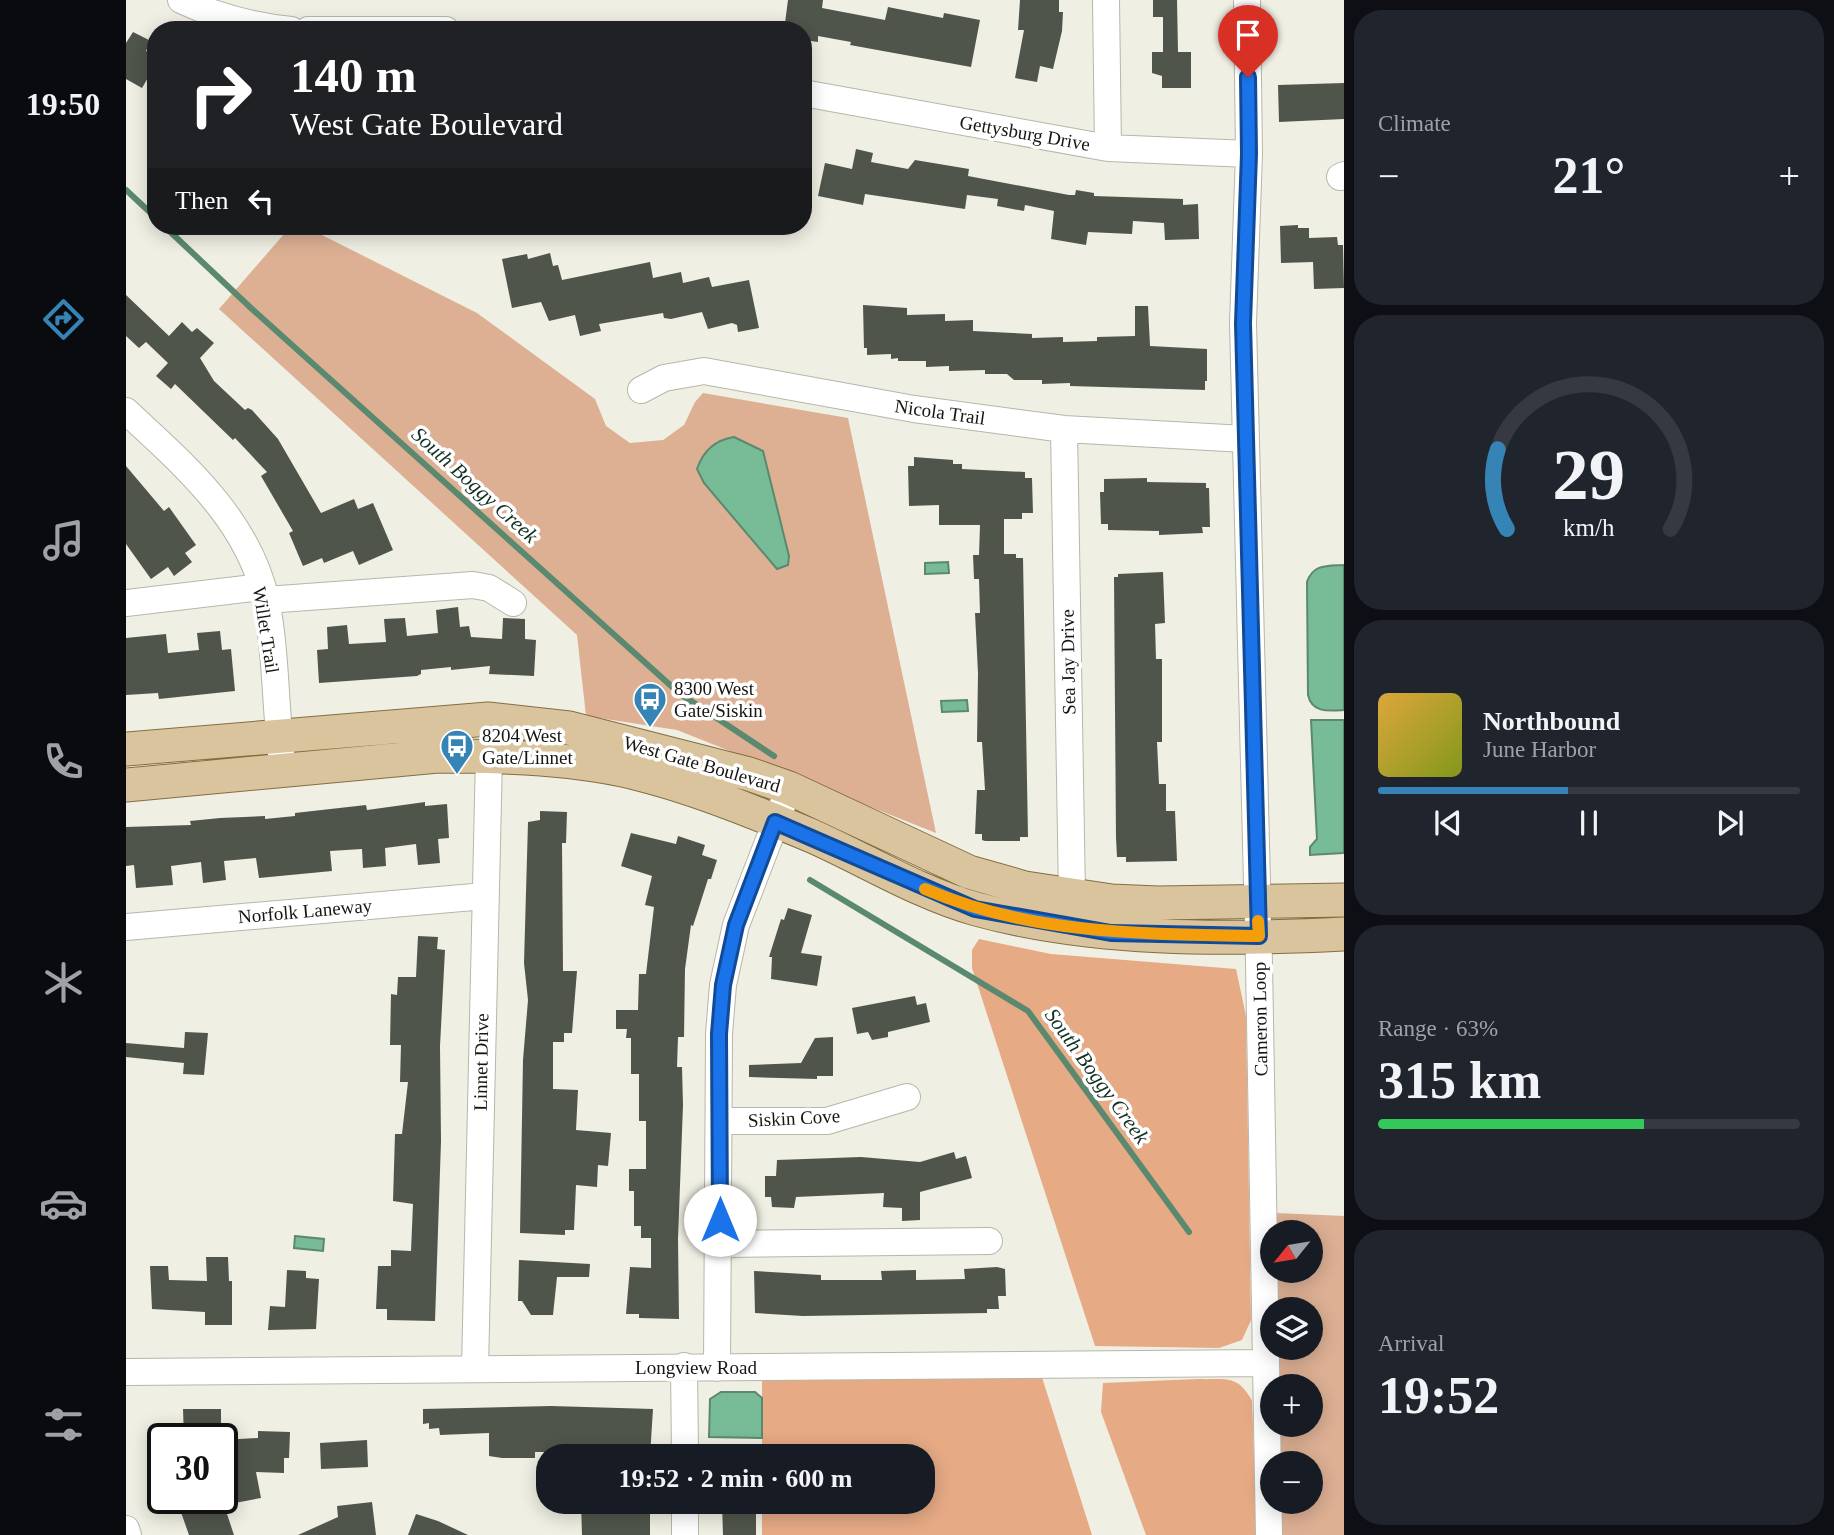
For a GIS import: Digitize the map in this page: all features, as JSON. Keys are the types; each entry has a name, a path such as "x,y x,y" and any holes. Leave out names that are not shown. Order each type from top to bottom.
{"main road":[{"name":"West Gate Boulevard","path":"126,749 488,719 555,726 646,746 789,788 969,872 1025,888 1158,903 1344,900"},
{"name":"West Gate Boulevard","path":"126,785 438,756 489,756 642,775 775,822 975,909 1111,933 1259,936 1344,934"}],"street":[{"path":"181,0 236,21"},
{"path":"1106,0 1108,148"},
{"name":"Cameron Loop","path":"1247,0 1249,154 1243,323 1259,936 1269,1535"},
{"name":"Gettysburg Drive","path":"812,95 1108,148 1249,154"},
{"name":"Nicola Trail","path":"641,390 673,375 704,371 914,409 1064,429 1245,439"},
{"name":"Willet Trail","path":"126,411 222,507 240,537 264,594 284,772"},
{"name":"Sea Jay Drive","path":"1064,429 1072,895"},
{"path":"126,603 473,585 489,587 513,603"},
{"name":"Linnet Drive","path":"475,1369 489,756"},
{"path":"717,1368 720,1244 719,1034 723,985 736,925 789,788"},
{"name":"Norfolk Laneway","path":"126,927 485,896"},
{"name":"Siskin Cove","path":"720,1121 827,1121 908,1097"},
{"path":"720,1244 989,1241"},
{"name":"Longview Road","path":"126,1373 684,1366 717,1368 1266,1363"},
{"path":"684,1366 685,1444"},
{"path":"685,1514 685,1535"},
{"path":"126,1529 128,1535"}],"shaded area":[{"path":"283,235 322,235 477,313 595,399 606,426 630,443 663,440 684,425 695,402 703,393 848,418 936,833 677,730 586,716 577,635 219,309"},
{"path":"734,437 763,451 789,556 788,565 777,569 704,483 697,469 711,447"},
{"path":"948,562 949,573 925,574 925,563"},
{"path":"1344,565 1344,710 1327,710 1313,705 1308,695 1307,582 1317,569"},
{"path":"967,700 968,711 942,712 941,701"},
{"path":"1311,720 1344,720 1344,853 1310,855 1310,847 1317,839"},
{"path":"979,939 1051,954 1236,969 1246,1016 1251,1320 1242,1340 1219,1348 1095,1346 972,968 972,950"},
{"path":"1276,1213 1344,1216 1344,1535 1280,1535 1280,1514 1323,1514 1323,1451 1279,1451 1279,1437 1323,1437 1323,1374 1278,1374 1278,1360 1323,1360 1323,1297 1277,1297 1277,1283 1323,1283 1323,1220 1276,1220"},
{"path":"295,1236 324,1239 323,1251 294,1248"},
{"path":"1040,1371 1092,1535 762,1535 762,1514 935,1514 935,1444 762,1444 762,1379"},
{"path":"1198,1379 1236,1382 1252,1401 1257,1535 1146,1535 1101,1412 1103,1383"},
{"path":"721,1392 755,1392 762,1398 762,1438 709,1437 710,1399"}],"building":[{"path":"788,0 823,0 822,8 885,20 888,7 943,18 944,13 980,20 971,67 850,45 851,42 818,36 818,42 812,41 812,21 785,21"},
{"path":"1020,0 1059,0 1059,12 1063,12 1062,31 1053,69 1040,66 1037,82 1015,78 1024,30 1018,30"},
{"path":"1153,0 1177,0 1178,52 1191,52 1191,88 1162,88 1162,76 1152,73 1152,52 1163,52 1163,17 1153,17"},
{"path":"133,32 147,39 147,79 142,88 126,79 126,43"},
{"path":"1344,83 1344,119 1279,122 1278,85"},
{"path":"856,149 873,153 871,162 908,169 915,160 969,169 968,176 1069,195 1075,195 1076,190 1094,193 1094,196 1183,199 1183,205 1198,204 1199,239 1165,240 1164,223 1133,221 1132,234 1088,232 1086,245 1051,239 1054,211 1025,205 1024,211 997,206 998,199 967,195 965,209 865,194 863,205 818,196 825,163 852,169"},
{"path":"1298,225 1298,228 1309,228 1309,238 1337,237 1338,245 1343,245 1344,288 1314,289 1313,262 1281,263 1280,226"},
{"path":"550,253 553,266 558,265 562,280 650,262 653,278 681,272 683,283 709,277 712,287 749,280 759,328 738,332 737,325 732,323 708,329 702,312 671,319 664,318 663,313 599,324 601,331 580,336 575,315 549,321 541,302 512,308 502,259 527,254 528,259"},
{"path":"126,295 169,336 182,322 192,332 197,328 214,343 200,358 214,381 245,410 252,410 278,439 321,513 354,499 358,509 373,503 393,550 359,565 353,551 324,563 322,558 303,566 289,533 293,531 261,476 267,472 235,438 233,440 175,384 171,389 156,376 168,363 146,342 139,348 126,336"},
{"path":"863,305 907,308 907,315 945,314 945,321 973,320 973,331 1032,334 1032,338 1063,337 1063,342 1097,341 1097,337 1135,336 1135,306 1148,306 1150,346 1207,349 1205,390 1042,384 1042,380 1014,380 1007,374 985,374 985,370 949,371 949,366 926,367 926,361 898,361 898,358 891,359 891,354 867,355 867,348 864,348"},
{"path":"914,457 953,460 953,464 962,464 962,469 1025,472 1025,478 1032,478 1033,513 1022,513 1022,519 1004,519 1004,554 1016,554 1016,558 1023,558 1028,837 1020,837 1020,841 985,841 982,840 982,834 975,834 977,790 985,790 982,742 977,742 975,613 980,613 979,579 974,579 973,555 979,555 980,525 939,525 939,505 909,506 908,466 914,466"},
{"path":"126,466 164,511 169,507 196,545 185,553 192,562 174,576 168,567 151,579 126,544"},
{"path":"1147,478 1147,482 1206,483 1206,488 1209,488 1210,527 1202,527 1203,533 1159,535 1159,531 1108,530 1108,524 1101,524 1100,492 1104,492 1104,479"},
{"path":"1163,572 1165,623 1155,624 1156,659 1162,659 1162,742 1157,742 1159,784 1166,784 1166,811 1175,811 1177,861 1126,862 1126,857 1117,857 1116,838 1114,577 1118,577 1118,574"},
{"path":"458,607 460,627 469,626 471,637 502,639 503,618 525,619 525,639 536,640 534,676 489,674 490,666 451,670 451,667 421,670 421,674 417,676 319,683 317,650 328,649 327,627 347,625 349,644 386,642 384,619 405,618 407,636 438,633 436,610"},
{"path":"220,631 222,650 231,649 235,691 159,699 158,693 126,695 126,638 166,634 168,653 199,650 197,633"},
{"path":"425,802 425,806 447,804 449,838 438,839 440,863 418,865 416,844 385,848 386,866 363,868 362,849 330,851 332,871 259,878 256,858 224,861 226,880 203,883 201,862 171,866 173,885 136,888 134,865 126,866 126,827 191,825 190,821 220,818 265,816 265,819 366,805 367,810"},
{"path":"540,811 567,812 566,843 562,843 563,971 577,971 572,1033 564,1033 564,1042 553,1042 553,1089 578,1090 576,1130 611,1133 608,1166 598,1165 597,1187 576,1185 574,1230 565,1230 565,1235 520,1233 523,1060 528,1000 524,963 528,822 540,820"},
{"path":"631,833 676,844 678,836 705,845 702,855 717,860 693,926 691,925 685,969 684,1037 678,1037 677,1067 682,1067 683,1105 678,1239 679,1319 639,1318 639,1314 626,1314 630,1267 651,1268 651,1238 641,1238 641,1226 634,1226 634,1191 629,1191 629,1169 646,1169 646,1121 639,1121 639,1074 631,1074 631,1038 626,1038 627,1029 616,1029 616,1010 638,1010 639,974 646,974 654,907 645,905 652,876 621,866"},
{"path":"788,908 812,915 801,953 822,956 817,986 771,979 772,957 769,957 781,919 784,920"},
{"path":"418,936 438,937 437,949 445,950 440,1046 441,1141 435,1321 387,1320 387,1309 376,1309 378,1266 391,1266 391,1250 411,1251 413,1204 393,1201 395,1134 402,1134 408,1082 400,1082 401,1045 390,1045 391,994 397,995 398,977 416,977"},
{"path":"915,996 917,1005 926,1003 930,1022 888,1032 888,1037 872,1040 868,1032 857,1034 852,1008"},
{"path":"185,1032 208,1033 204,1075 183,1074 184,1063 126,1057 126,1043 184,1048"},
{"path":"833,1037 833,1076 817,1076 817,1079 749,1077 749,1065 801,1063 815,1038"},
{"path":"954,1152 956,1159 966,1156 972,1178 920,1192 920,1220 902,1221 902,1208 883,1207 884,1193 796,1197 794,1208 772,1207 771,1197 765,1197 765,1176 776,1176 777,1160 861,1157 920,1162"},
{"path":"206,1257 228,1257 229,1281 232,1281 232,1325 205,1325 205,1312 152,1309 150,1266 168,1266 169,1280 207,1281"},
{"path":"519,1260 590,1264 589,1277 557,1277 553,1315 531,1315 522,1301 518,1301"},
{"path":"964,1269 1005,1269 1006,1296 998,1296 999,1309 987,1309 987,1313 803,1316 755,1313 754,1271 821,1275 821,1280 882,1280 881,1271 916,1270 916,1280 965,1279"},
{"path":"287,1270 306,1271 306,1278 319,1279 316,1329 268,1330 270,1306 285,1307"},
{"path":"551,1406 653,1409 651,1444 536,1444 535,1458 502,1458 489,1456 489,1433 440,1435 439,1428 429,1429 429,1423 423,1424 423,1409"},
{"path":"183,1409 221,1409 221,1423 183,1423"},
{"path":"258,1431 290,1432 289,1458 284,1458 284,1473 256,1472 261,1498 238,1502 238,1439 258,1438"},
{"path":"367,1440 368,1467 321,1469 320,1443"},
{"path":"372,1502 376,1535 298,1535 338,1517 337,1506"},
{"path":"182,1514 227,1514 234,1535 189,1535"},
{"path":"416,1514 438,1521 468,1535 408,1535"},
{"path":"581,1514 650,1514 650,1535 582,1535"},
{"path":"722,1514 756,1514 756,1535 723,1535"}],"waterway":[{"name":"South Boggy Creek","path":"126,190 147,210"},
{"name":"South Boggy Creek","path":"174,235 252,309 679,693 774,756"},
{"name":"South Boggy Creek","path":"810,880 1028,1011 1189,1232"}],"slow traffic":[{"path":"925,889 975,909 1111,933 1259,936 1258,921"}],"place":[{"name":"8300 West Gate/Siskin","path":"650,729"},
{"name":"8204 West Gate/Linnet","path":"457,776"}],"route":[{"path":"720,1220 719,1034 723,985 736,925 775,822 812,836 928,891 975,909 1111,933 1259,936 1243,323 1249,154 1248,77"}]}
